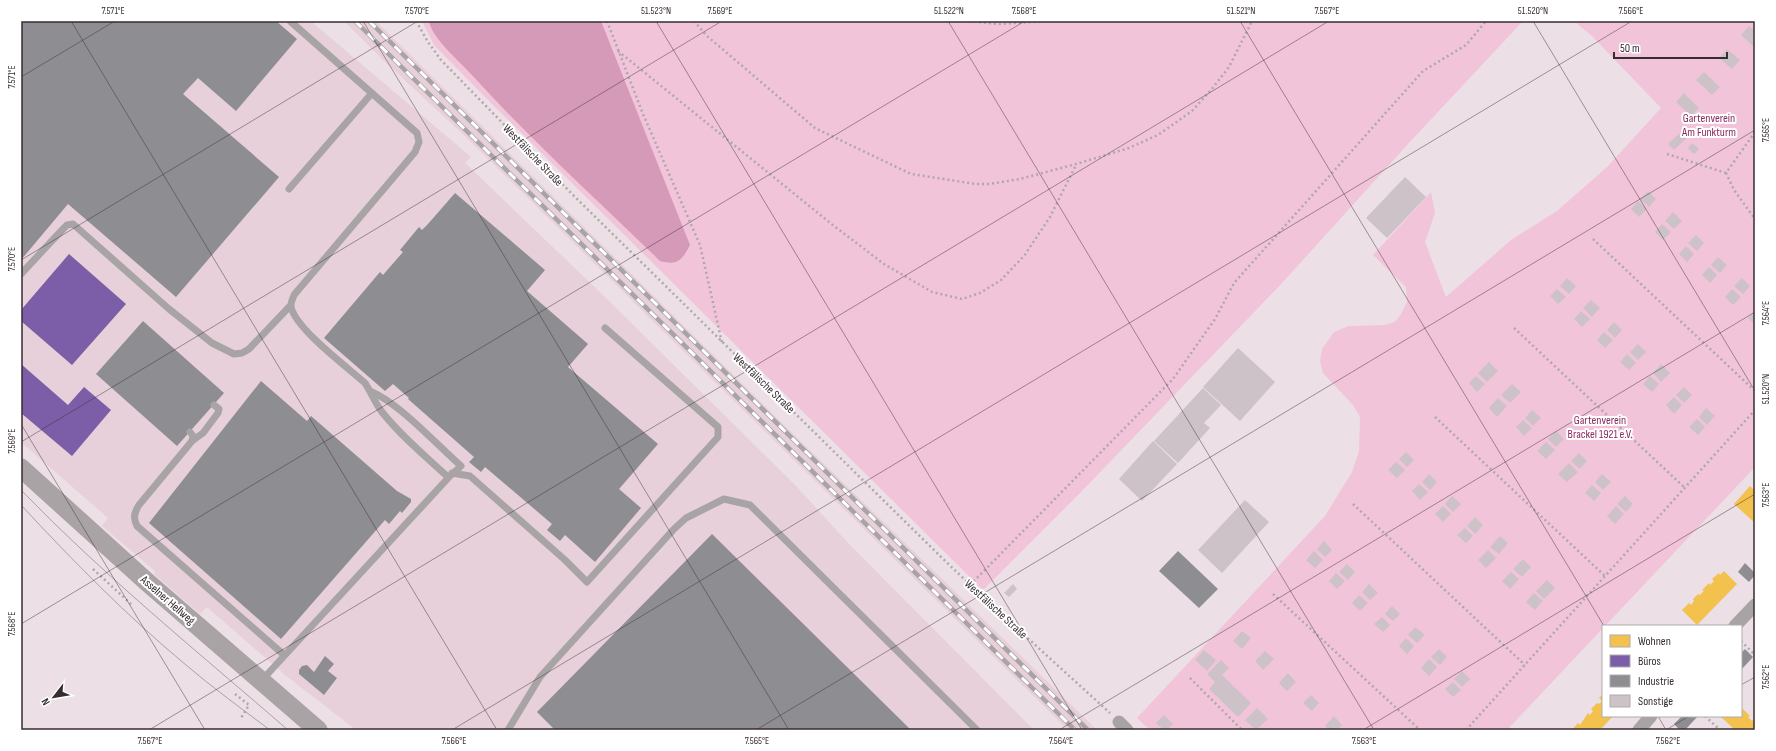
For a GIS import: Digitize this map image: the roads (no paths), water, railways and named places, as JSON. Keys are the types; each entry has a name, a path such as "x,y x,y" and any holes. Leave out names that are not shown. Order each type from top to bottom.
{"main road":[{"name":"Asselner Hellweg","path":"21,468 147,582 318,730"}],"street":[{"path":"1736,625 1755,605"},
{"path":"1638,730 1650,717"}],"lane":[{"path":"21,274 67,225 73,224 169,309 212,343 234,354 242,353 248,349 291,305 294,295 415,152 419,142 417,133 290,21"},
{"path":"289,189 372,93"},
{"path":"291,305 294,316 304,328 365,383 372,392 382,411 392,423 450,475 470,476 565,560 587,582 718,437 718,427 605,328"},
{"path":"261,681 450,475 460,466 397,408 372,392"},
{"path":"214,405 219,409 218,413 203,432 192,441 139,505 135,512 134,520 137,526 284,655"},
{"path":"190,432 193,436 192,441"},
{"path":"508,730 540,677 671,532 686,518 724,499 750,505 976,730"}],"tram line":[{"path":"21,490 118,583 288,730"},
{"path":"21,505 60,547 122,608 164,646 207,682 270,730"}],"railway":[{"path":"355,21 1075,730"},
{"path":"369,21 1088,730"}],"park label":[{"name":"Gartenverein Am Funkturm","path":"1709,125"},
{"name":"Gartenverein Brackel 1921 e.V.","path":"1600,427"}]}
